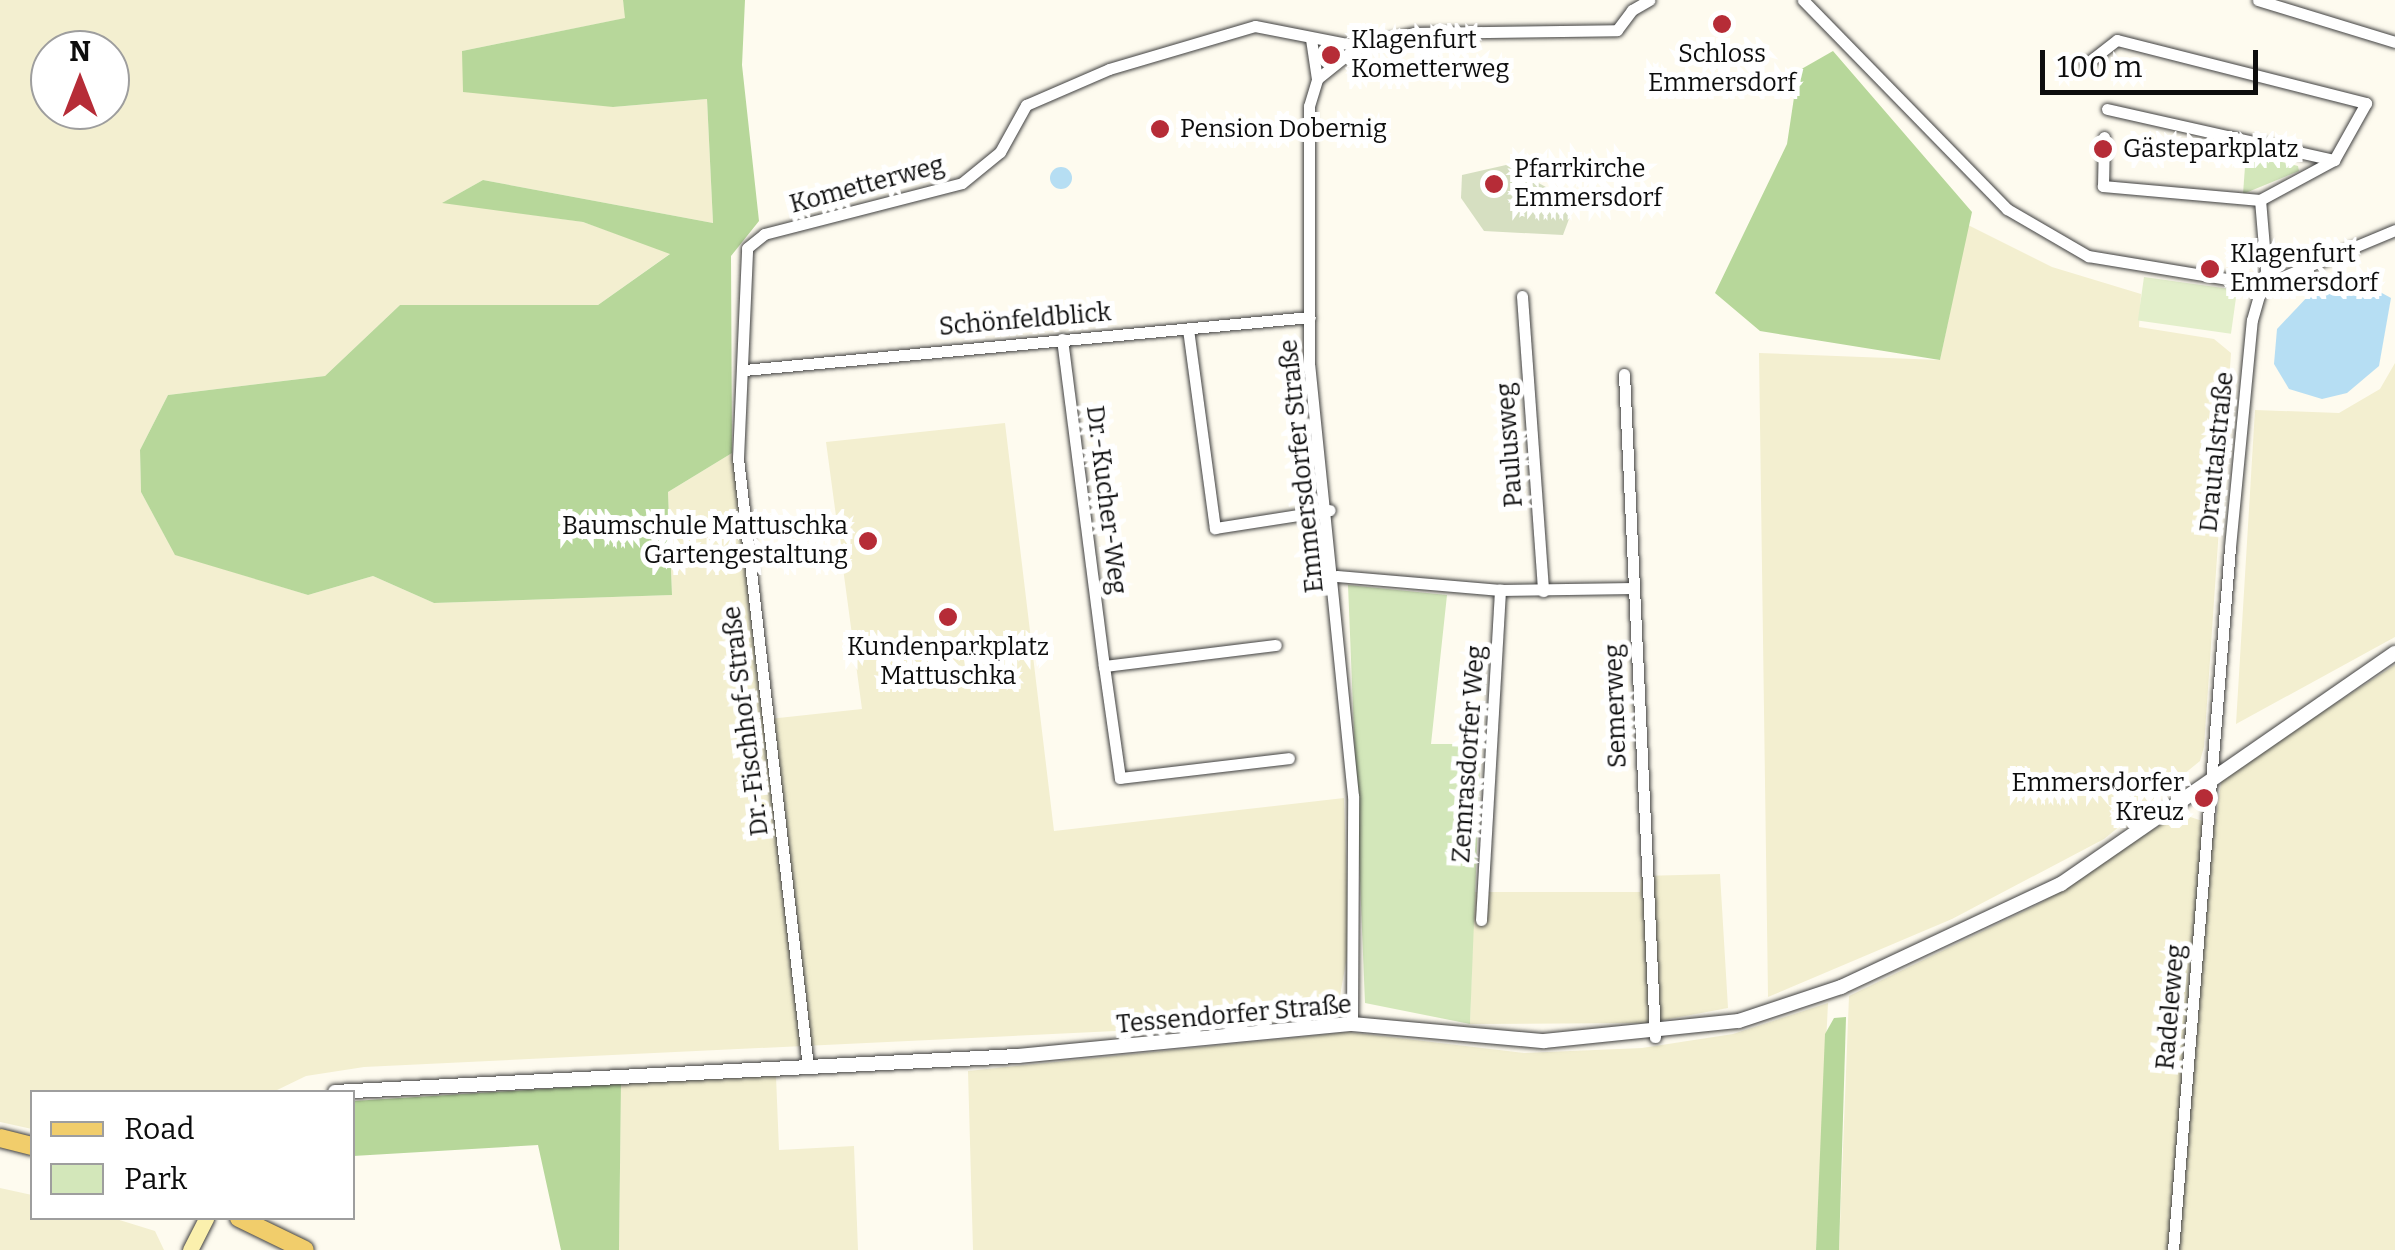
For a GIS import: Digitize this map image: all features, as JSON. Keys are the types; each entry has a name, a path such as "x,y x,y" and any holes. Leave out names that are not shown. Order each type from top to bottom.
{"main road":[{"path":"0,1138 30,1146"},
{"path":"190,1250 205,1220"},
{"path":"243,1220 305,1250"}],"street":[{"path":"1622,0 1632,10"},
{"path":"1310,39 1318,79 1358,46 1414,34 1616,30 1632,10 1649,0"},
{"path":"1803,0 2007,209 2070,248 2110,263 2264,284 2395,230"},
{"path":"2258,0 2281,3 2395,42"},
{"name":"Kometterweg","path":"744,370 742,267 764,234 962,183 1000,152 1026,104 1109,70 1255,26 1358,46"},
{"path":"2086,64 2117,40 2352,94 2366,103 2363,122 2334,160 2260,200 2103,186 2104,137"},
{"name":"Emmersdorfer Straße","path":"1318,79 1308,116 1310,316 1336,576 1355,832 1352,1024"},
{"path":"2107,109 2334,160"},
{"name":"Drautalstraße","path":"2218,769 2232,528 2264,284 2260,200"},
{"name":"Paulusweg","path":"1522,296 1544,591"},
{"name":"Schönfeldblick","path":"744,370 1310,316"},
{"path":"1188,328 1215,528 1330,510"},
{"name":"Dr.-Kucher-Weg","path":"1062,340 1120,778 1290,758"},
{"name":"Dr.-Fischhof-Straße","path":"744,370 738,458 808,1067"},
{"name":"Semerweg","path":"1624,374 1655,1037"},
{"path":"1336,576 1500,590 1634,588"},
{"name":"Zemrasdorfer Weg","path":"1481,920 1500,590"},
{"path":"1104,666 1276,645"},
{"name":"Tessendorfer Straße","path":"355,1091 808,1067 1352,1024 1544,1041 1655,1037 1739,1022 1841,987 2061,884 2218,769 2395,654"},
{"name":"Radeleweg","path":"2174,1250 2218,769"}],"shaded area":[{"path":"0,0 623,0 626,18 462,51 613,107 707,99 713,223 483,180 444,202 583,222 671,253 598,305 400,305 325,376 168,395 140,450 141,492 175,554 308,595 373,576 434,603 672,595 668,492 732,453 769,719 862,709 826,442 1005,423 1054,831 1344,798 1349,945 1340,996 1294,1015 1220,1026 364,1067 306,1076 277,1090 30,1090 30,1129 0,1122"},
{"path":"1968,225 2052,267 2141,294 2139,327 2214,339 2231,353 2204,747 2200,761 2104,839 1952,919 1768,997 1759,353 1940,360"},
{"path":"2395,363 2395,637 2236,724 2255,410 2339,413 2380,389"},
{"path":"2395,665 2395,1250 1839,1250 1849,996 2041,903 2178,813 2215,825 2222,777"},
{"path":"1720,874 1728,1008 1648,1023 1470,1024 1474,892 1640,892 1641,876"},
{"path":"1828,1003 1816,1250 973,1250 968,1071 1348,1032 1524,1053 1642,1048 1733,1034"},
{"path":"776,1076 779,1150 854,1146 858,1250 619,1250 621,1084"},
{"path":"0,1188 30,1195 30,1220 119,1220 155,1231 164,1250 0,1250"}],"green space":[{"path":"623,0 745,0 742,65 759,221 731,256 732,453 668,492 672,595 434,603 373,576 308,595 175,555 141,492 140,450 168,395 325,376 400,305 598,305 670,254 583,222 442,203 483,180 713,223 707,99 613,107 463,92 462,51 625,18"},
{"path":"1833,51 1972,212 1940,360 1760,331 1715,293 1787,144 1798,71"},
{"path":"2246,153 2298,166 2299,171 2243,194"},
{"path":"1506,165 1575,203 1563,235 1484,231 1461,198 1462,175"},
{"path":"2144,277 2237,290 2231,334 2138,321"},
{"path":"1348,585 1447,595 1431,744 1481,744 1470,1024 1365,1003"},
{"path":"1846,1017 1839,1250 1816,1250 1825,1034 1834,1018"},
{"path":"621,1084 619,1250 561,1250 538,1145 355,1156 355,1101"}],"water":[{"path":"1061,167 1069,170 1069,186 1061,189 1053,186 1050,178 1053,170"},
{"path":"2360,281 2391,298 2379,366 2347,393 2322,399 2289,389 2274,364 2277,329 2311,293"}],"place":[{"name":"Schloss Emmersdorf","path":"1722,24"},
{"name":"Klagenfurt Kometterweg","path":"1331,55"},
{"name":"Pension Dobernig","path":"1160,129"},
{"name":"Gästeparkplatz","path":"2103,149"},
{"name":"Pfarrkirche Emmersdorf","path":"1494,184"},
{"name":"Klagenfurt Emmersdorf","path":"2210,269"},
{"name":"Baumschule Mattuschka Gartengestaltung","path":"868,541"},
{"name":"Kundenparkplatz Mattuschka","path":"948,617"},
{"name":"Emmersdorfer Kreuz","path":"2204,798"}]}
